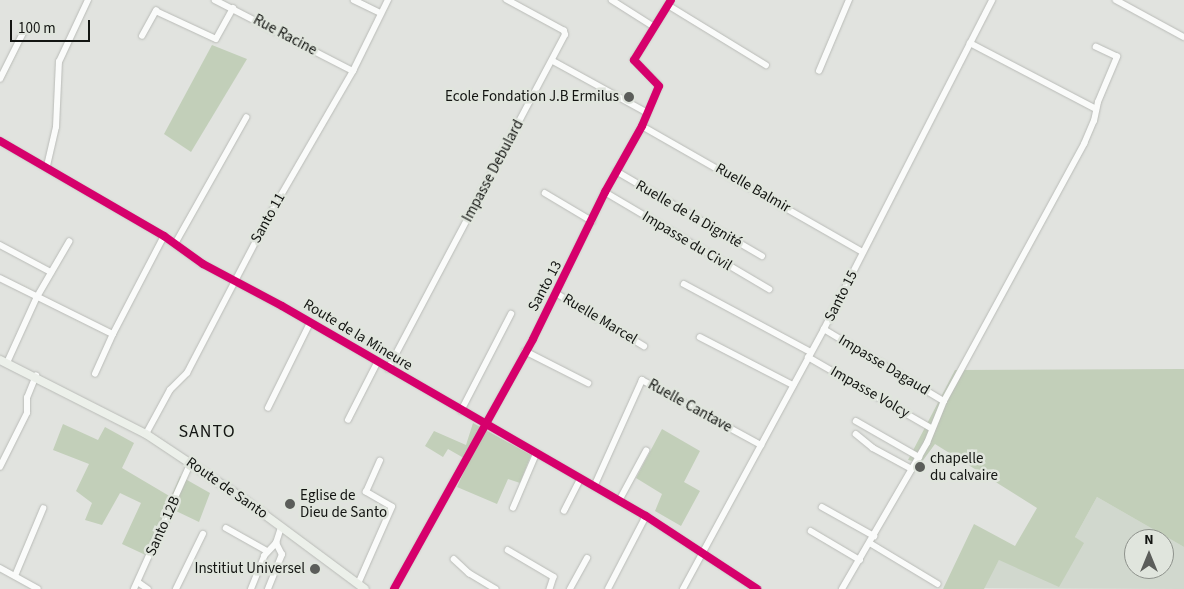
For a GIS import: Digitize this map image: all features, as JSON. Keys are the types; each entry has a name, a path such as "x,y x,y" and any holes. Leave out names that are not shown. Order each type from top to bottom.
{"main road":[{"name":"Route de Santo","path":"3,362 36,376 146,434 191,462 362,586"}],"street":[{"path":"46,166 56,127 59,62 88,0"},
{"name":"Rue Racine","path":"215,0 353,71"},
{"path":"354,0 381,13"},
{"name":"Santo 11","path":"146,434 170,390 187,373 235,280 353,71 388,0"},
{"name":"Impasse Debulard","path":"388,369 565,35 564,30 507,0"},
{"path":"612,0 653,26"},
{"path":"820,71 849,0"},
{"name":"Santo 15","path":"682,589 824,329 992,0"},
{"path":"1116,0 1184,37"},
{"path":"670,2 766,65"},
{"name":"Santo 13","path":"394,589 442,507 484,424 556,293 616,171 642,126 646,112 659,86 634,62 653,26 670,2"},
{"path":"142,36 156,11 216,40 233,8"},
{"path":"0,79 26,26"},
{"path":"970,43 1096,109"},
{"path":"842,589 919,457 944,401 1084,144 1117,57 1096,47"},
{"path":"552,61 646,112"},
{"path":"175,244 246,118"},
{"name":"Ruelle Balmir","path":"642,126 863,252"},
{"name":"Route de la Mineure","path":"0,141 164,236 203,264 235,280 580,480 646,516 702,552 715,564 756,589"},
{"name":"Ruelle de la Dignité","path":"616,171 762,256"},
{"name":"Impasse du Civil","path":"605,192 769,289"},
{"path":"544,193 592,221"},
{"path":"95,374 113,334 164,236"},
{"path":"3,362 37,297 69,242"},
{"path":"0,245 51,272"},
{"path":"0,278 113,334"},
{"name":"Impasse Volcy","path":"684,284 810,355 931,428"},
{"name":"Ruelle Marcel","path":"556,293 644,346"},
{"path":"461,411 512,314"},
{"path":"268,408 310,323"},
{"name":"Impasse Dagaud","path":"824,329 944,401"},
{"path":"700,338 793,385"},
{"path":"525,351 588,383"},
{"path":"348,420 377,363"},
{"path":"0,467 27,413 26,398 36,376"},
{"name":"Ruelle Cantave","path":"594,487 642,380 761,446"},
{"path":"856,421 919,457"},
{"path":"856,434 873,448 912,469"},
{"path":"619,501 646,451"},
{"path":"513,508 536,454"},
{"path":"362,586 392,507 366,492 380,460"},
{"name":"Santo 12B","path":"134,589 191,462"},
{"path":"564,511 580,480"},
{"path":"822,507 874,536"},
{"path":"15,576 42,509"},
{"path":"608,589 646,516"},
{"path":"226,528 267,551"},
{"path":"251,589 267,551 276,543 281,528"},
{"path":"811,531 860,560"},
{"path":"176,589 203,534"},
{"path":"268,589 282,556 276,543"},
{"path":"870,543 938,584"},
{"path":"508,550 554,577 550,589"},
{"path":"570,589 587,558"},
{"path":"454,559 469,573 496,589"},
{"path":"0,568 38,589"},
{"path":"138,582 148,589"}],"shaded area":[{"path":"1097,497 1153,529 1124,529 1124,579 1174,579 1174,541 1184,547 1184,589 983,588 999,560 1083,543 1075,537"}],"green space":[{"path":"212,45 247,59 191,152 164,134"},
{"path":"1184,369 1184,547 1174,541 1174,529 1153,529 1097,497 1075,537 1084,543 1059,587 999,560 984,589 943,589 974,524 1015,546 1037,508 935,444 921,463 908,460 955,370"},
{"path":"473,423 531,455 520,483 508,479 497,504 457,487 469,461 448,449 443,457 425,446 434,431 466,445"},
{"path":"63,424 98,440 105,427 134,443 122,468 171,497 180,476 210,493 199,522 176,511 152,558 122,544 141,503 120,493 102,525 85,520 92,503 76,491 89,464 53,450"},
{"path":"662,429 700,451 684,482 700,491 681,526 655,511 662,494 636,478"}],"cycle path":[{"path":"394,589 533,339 605,192 642,126 659,86 634,60 671,0"},
{"path":"0,141 164,236 203,264 282,306 646,516 757,589"}],"place":[{"name":"Ecole Fondation J.B Ermilus","path":"629,97"},
{"name":"chapelle du calvaire","path":"920,467"},
{"name":"Eglise de Dieu de Santo","path":"290,504"},
{"name":"Institiut Universel","path":"315,569"}],"district":[{"name":"SANTO","path":"207,432"}]}
